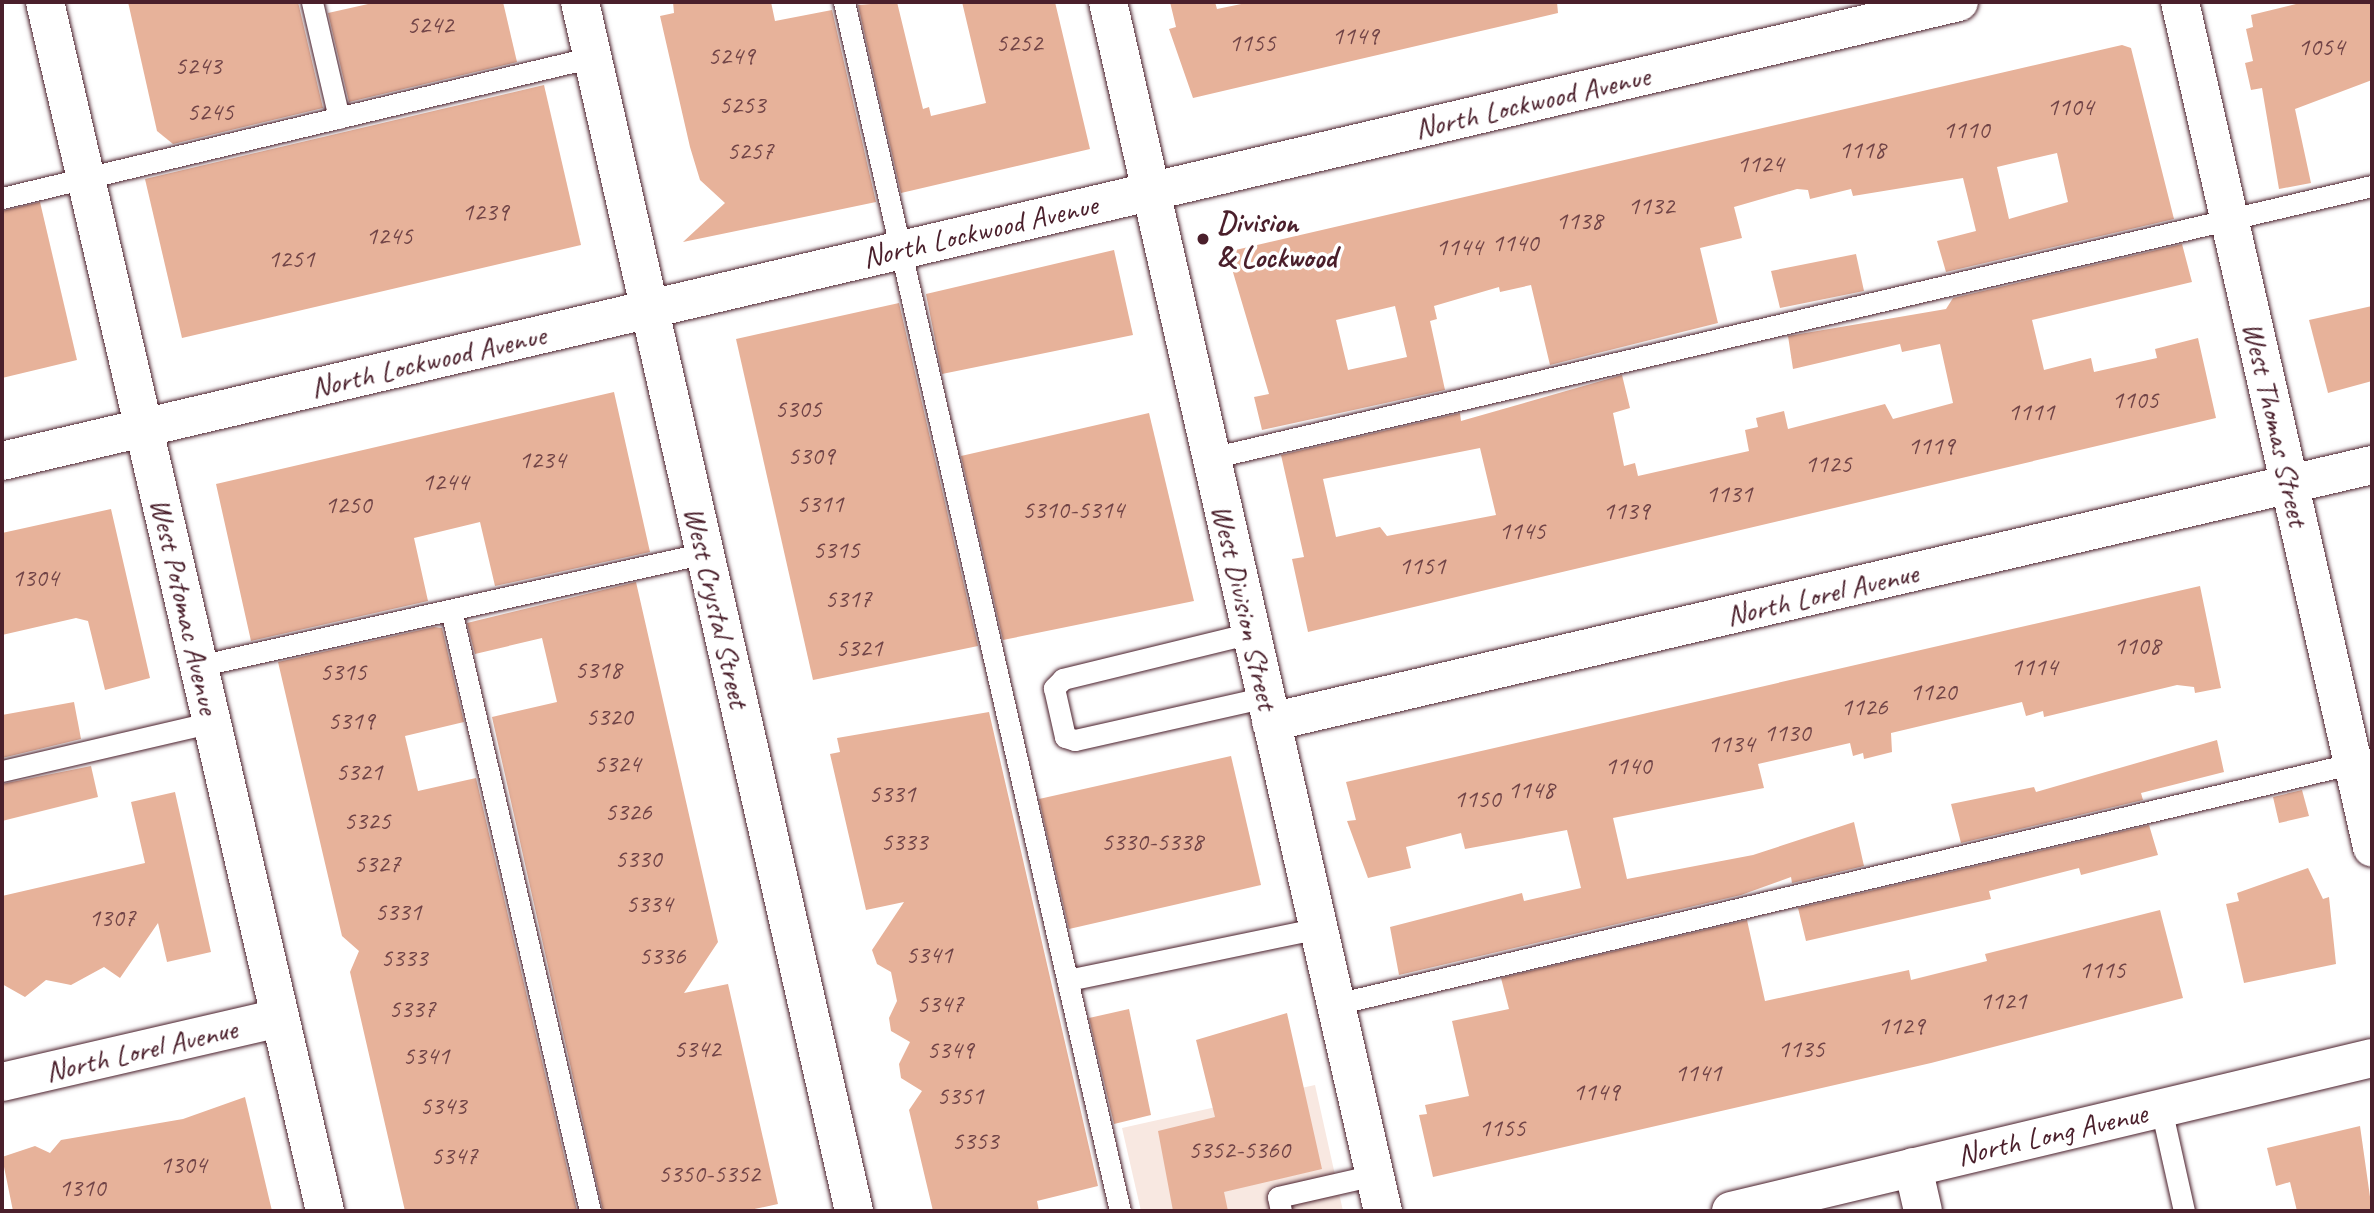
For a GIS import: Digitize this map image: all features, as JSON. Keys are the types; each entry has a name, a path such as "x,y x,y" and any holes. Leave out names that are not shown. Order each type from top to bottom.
{"street":[{"name":"West Potomac Avenue","path":"45,2 325,1211"},
{"name":"West Crystal Street","path":"580,2 854,1211"},
{"name":"West Division Street","path":"1108,2 1379,1193"},
{"name":"North Lockwood Avenue","path":"2,461 1959,2"},
{"name":"West Thomas Street","path":"2180,2 2290,484 2363,761 2372,847"},
{"name":"North Lorel Avenue","path":"1268,710 2372,465"},
{"name":"North Lorel Avenue","path":"2,1082 280,1018"},
{"name":"North Long Avenue","path":"1731,1211 2372,1058"},
{"path":"1913,1167 1923,1211"}],"lane":[{"path":"312,2 339,118"},
{"path":"844,2 1120,1211"},
{"path":"2,198 593,57"},
{"path":"1211,458 2372,186"},
{"path":"198,666 705,553"},
{"path":"451,610 590,1211"},
{"path":"1251,633 1063,679 1054,688 1065,737 1076,740 1268,710"},
{"path":"2,771 212,722"},
{"path":"1336,1004 2363,761"},
{"path":"1068,980 1318,928"},
{"path":"2161,1108 2184,1211"},
{"path":"1281,1211 1278,1197 1379,1193"}],"shaded area":[{"path":"1315,1085 1343,1211 1141,1211 1122,1128"}],"building":[{"path":"128,2 298,2 323,108 173,144 157,131"},
{"path":"377,2 503,2 517,62 349,102 328,13"},
{"path":"673,2 771,2 775,21 832,10 876,202 683,242 725,203 700,180 690,147 660,16 674,13"},
{"path":"897,2 923,109 929,107 931,116 986,103 962,2 1055,2 1090,149 901,193 858,5"},
{"path":"1170,2 1215,2 1217,9 1251,2 1557,2 1558,13 1193,98 1169,29 1176,27"},
{"path":"2304,2 2372,2 2372,80 2295,109 2311,183 2279,189 2262,88 2251,90 2245,63 2253,61 2246,29 2253,27 2251,15"},
{"path":"2122,45 2131,48 2174,219 1946,272 1937,241 1976,231 1963,178 1853,196 1851,189 1810,199 1808,190 1797,189 1734,207 1742,238 1700,248 1718,323 1550,365 1531,285 1500,292 1499,287 1434,306 1437,319 1430,321 1445,390 1262,430 1254,397 1269,394 1227,252","holes":["2057,153 2068,202 2009,219 1997,167","1395,306 1407,357 1348,370 1336,320"]},
{"path":"544,85 581,245 182,338 145,179"},
{"path":"40,202 77,360 2,378 2,211"},
{"path":"2182,244 2192,282 2032,320 2044,370 2091,358 2094,372 2157,358 2155,349 2198,338 2216,418 1308,632 1292,559 1304,557 1281,455 1460,413 1461,421 1622,375 1630,408 1613,413 1624,466 1635,463 1638,476 1749,451 1745,430 1758,427 1756,418 1784,411 1788,429 1885,404 1893,419 1953,403 1940,344 1902,352 1900,344 1793,369 1788,336 1946,309 1953,298","holes":["1480,448 1496,515 1387,536 1380,527 1336,537 1323,479"]},
{"path":"1114,250 1133,335 942,374 926,294"},
{"path":"1856,254 1864,291 1780,308 1771,271"},
{"path":"899,303 978,646 813,680 736,339"},
{"path":"2372,306 2372,381 2328,393 2309,320"},
{"path":"614,392 650,552 495,586 480,522 414,538 428,601 251,641 216,484"},
{"path":"1149,413 1194,601 1003,640 961,456"},
{"path":"111,509 150,678 105,690 88,621 76,618 2,635 2,533"},
{"path":"636,582 718,942 684,993 728,984 778,1204 745,1211 603,1211 492,717 557,702 542,638 475,654 467,623"},
{"path":"2200,586 2221,688 2195,693 2194,687 2177,685 2044,717 2043,711 2026,716 2022,702 1891,733 1892,752 1864,759 1863,753 1853,756 1850,743 1758,764 1764,788 1613,818 1627,879 1753,855 1854,822 1864,866 1792,883 1791,877 1741,895 1399,975 1390,927 1522,893 1524,901 1581,888 1567,830 1465,849 1461,833 1406,847 1411,868 1368,878 1347,821 1356,820 1346,782"},
{"path":"434,627 442,628 464,722 405,736 418,791 476,778 577,1211 405,1211 350,972 359,951 342,936 278,662"},
{"path":"74,702 81,739 2,758 2,715"},
{"path":"989,712 1098,1186 1037,1201 1039,1211 933,1211 909,1110 922,1091 901,1078 899,1064 910,1042 891,1031 889,1018 897,1001 891,972 877,964 872,950 904,902 866,910 830,754 840,752 837,738"},
{"path":"2217,740 2224,772 2141,793 2143,800 1961,843 1951,804 2034,787 2036,792"},
{"path":"1231,756 1261,885 1069,929 1039,799"},
{"path":"91,766 98,797 2,821 2,784"},
{"path":"2302,790 2309,816 2279,823 2273,797"},
{"path":"175,792 211,952 167,962 158,923 120,978 104,967 71,985 46,980 25,997 2,984 2,896 145,863 131,802"},
{"path":"2149,825 2158,855 2081,875 2079,868 1989,891 1991,899 1806,941 1798,908"},
{"path":"2308,868 2323,899 2329,897 2336,964 2244,983 2226,904 2239,901 2237,893"},
{"path":"2160,910 2183,998 1931,1063 1433,1177 1419,1115 1427,1114 1425,1105 1469,1096 1452,1021 1509,1009 1501,978 1747,920 1765,1001 1909,970 1911,980 1987,961 1985,954"},
{"path":"1129,1009 1151,1115 1114,1124 1089,1018"},
{"path":"1287,1013 1322,1169 1224,1192 1228,1211 1173,1211 1158,1131 1215,1117 1196,1040"},
{"path":"245,1097 272,1211 13,1211 2,1157 35,1146 50,1153 61,1140 183,1119"},
{"path":"2360,1126 2372,1211 2297,1211 2290,1182 2276,1186 2267,1148"}],"place":[{"name":"Division & Lockwood","path":"1203,239"}]}
